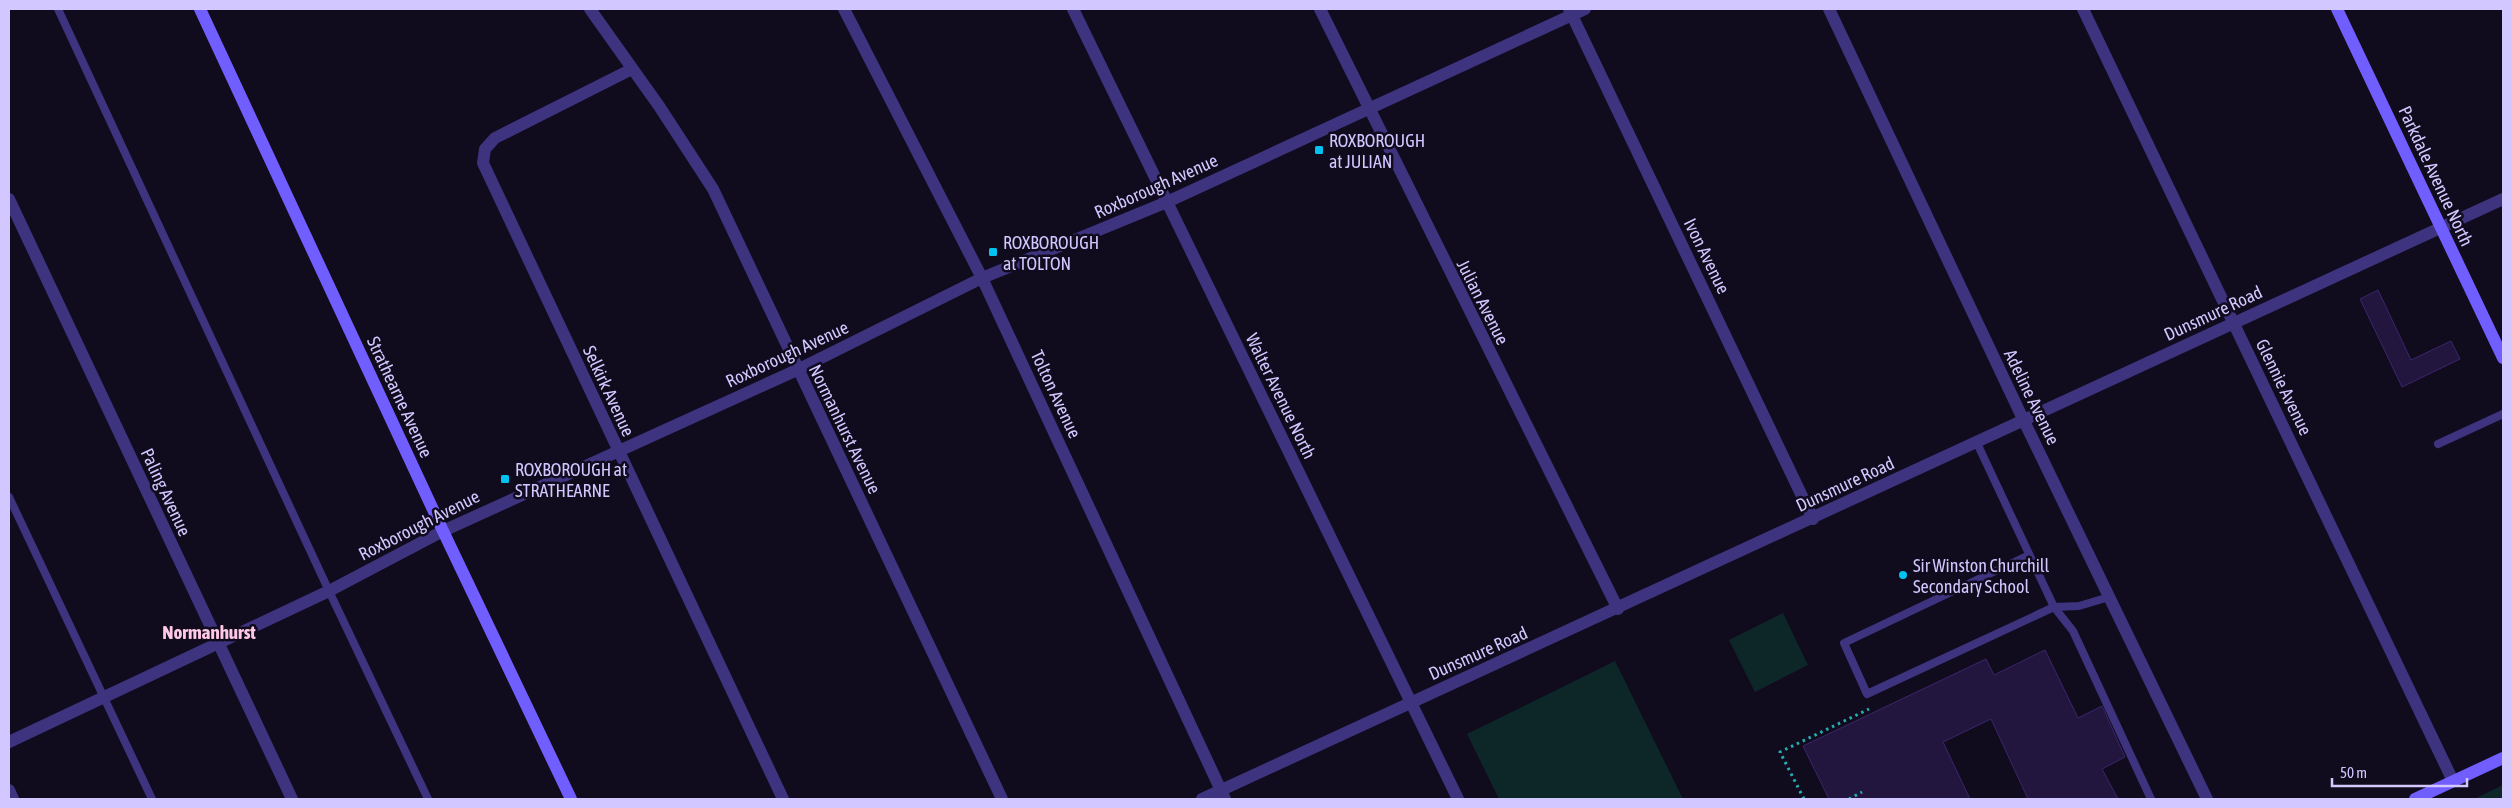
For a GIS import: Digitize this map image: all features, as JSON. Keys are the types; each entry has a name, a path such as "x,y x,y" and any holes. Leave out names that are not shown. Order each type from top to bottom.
{"street":[{"name":"Strathearne Avenue","path":"200,9 442,531 571,799"},
{"name":"Normanhurst Avenue","path":"590,9 712,189 1002,799"},
{"name":"Tolton Avenue","path":"844,9 982,278 1223,795"},
{"name":"Walter Avenue North","path":"1073,9 1458,799"},
{"name":"Julian Avenue","path":"1320,9 1618,609"},
{"name":"Roxborough Avenue","path":"9,742 329,591 442,531 797,370 982,278 1166,202 1368,109 1571,12 1585,9"},
{"name":"Adeline Avenue","path":"1829,9 2023,419 2207,799"},
{"name":"Glennie Avenue","path":"2083,9 2453,781"},
{"name":"Parkdale Avenue North","path":"2337,9 2503,358"},
{"name":"Ivon Avenue","path":"1571,12 1813,518"},
{"name":"Selkirk Avenue","path":"632,69 495,138 487,145 482,160 485,171 783,799"},
{"name":"Paling Avenue","path":"9,199 292,799"},
{"name":"Dunsmure Road","path":"1202,799 1223,795 1410,703 1618,609 2023,419 2503,199"},
{"path":"2414,799 2503,758"},
{"path":"9,790 13,799"}],"lane":[{"path":"58,9 428,799"},
{"path":"2438,444 2503,414"},
{"path":"1976,441 2054,607 2073,630 2151,799"},
{"path":"9,497 152,799"},
{"path":"2029,555 1844,643 1867,694 2054,607 2079,606 2109,597"}],"path":[{"path":"1804,799 1780,752 1869,709"},
{"path":"1849,799 1862,792"}],"green space":[{"path":"1783,613 1808,665 1755,692 1729,640"},
{"path":"1615,661 1683,799 1499,799 1467,734"},
{"path":"2503,785 2503,799 2474,799"}],"building":[{"path":"2378,290 2411,360 2451,341 2460,359 2402,387 2360,299"},
{"path":"2045,650 2078,718 2102,706 2104,710 2125,757 2102,769 2118,799 2028,799 1991,719 1943,742 1970,799 1829,799 1803,746 1986,659 1994,675"}],"place":[{"name":"ROXBOROUGH at JULIAN","path":"1319,150"},
{"name":"ROXBOROUGH at TOLTON","path":"993,252"},
{"name":"ROXBOROUGH at STRATHEARNE","path":"505,479"},
{"name":"Sir Winston Churchill Secondary School","path":"1903,575"}],"district":[{"name":"Normanhurst","path":"209,632"}]}
